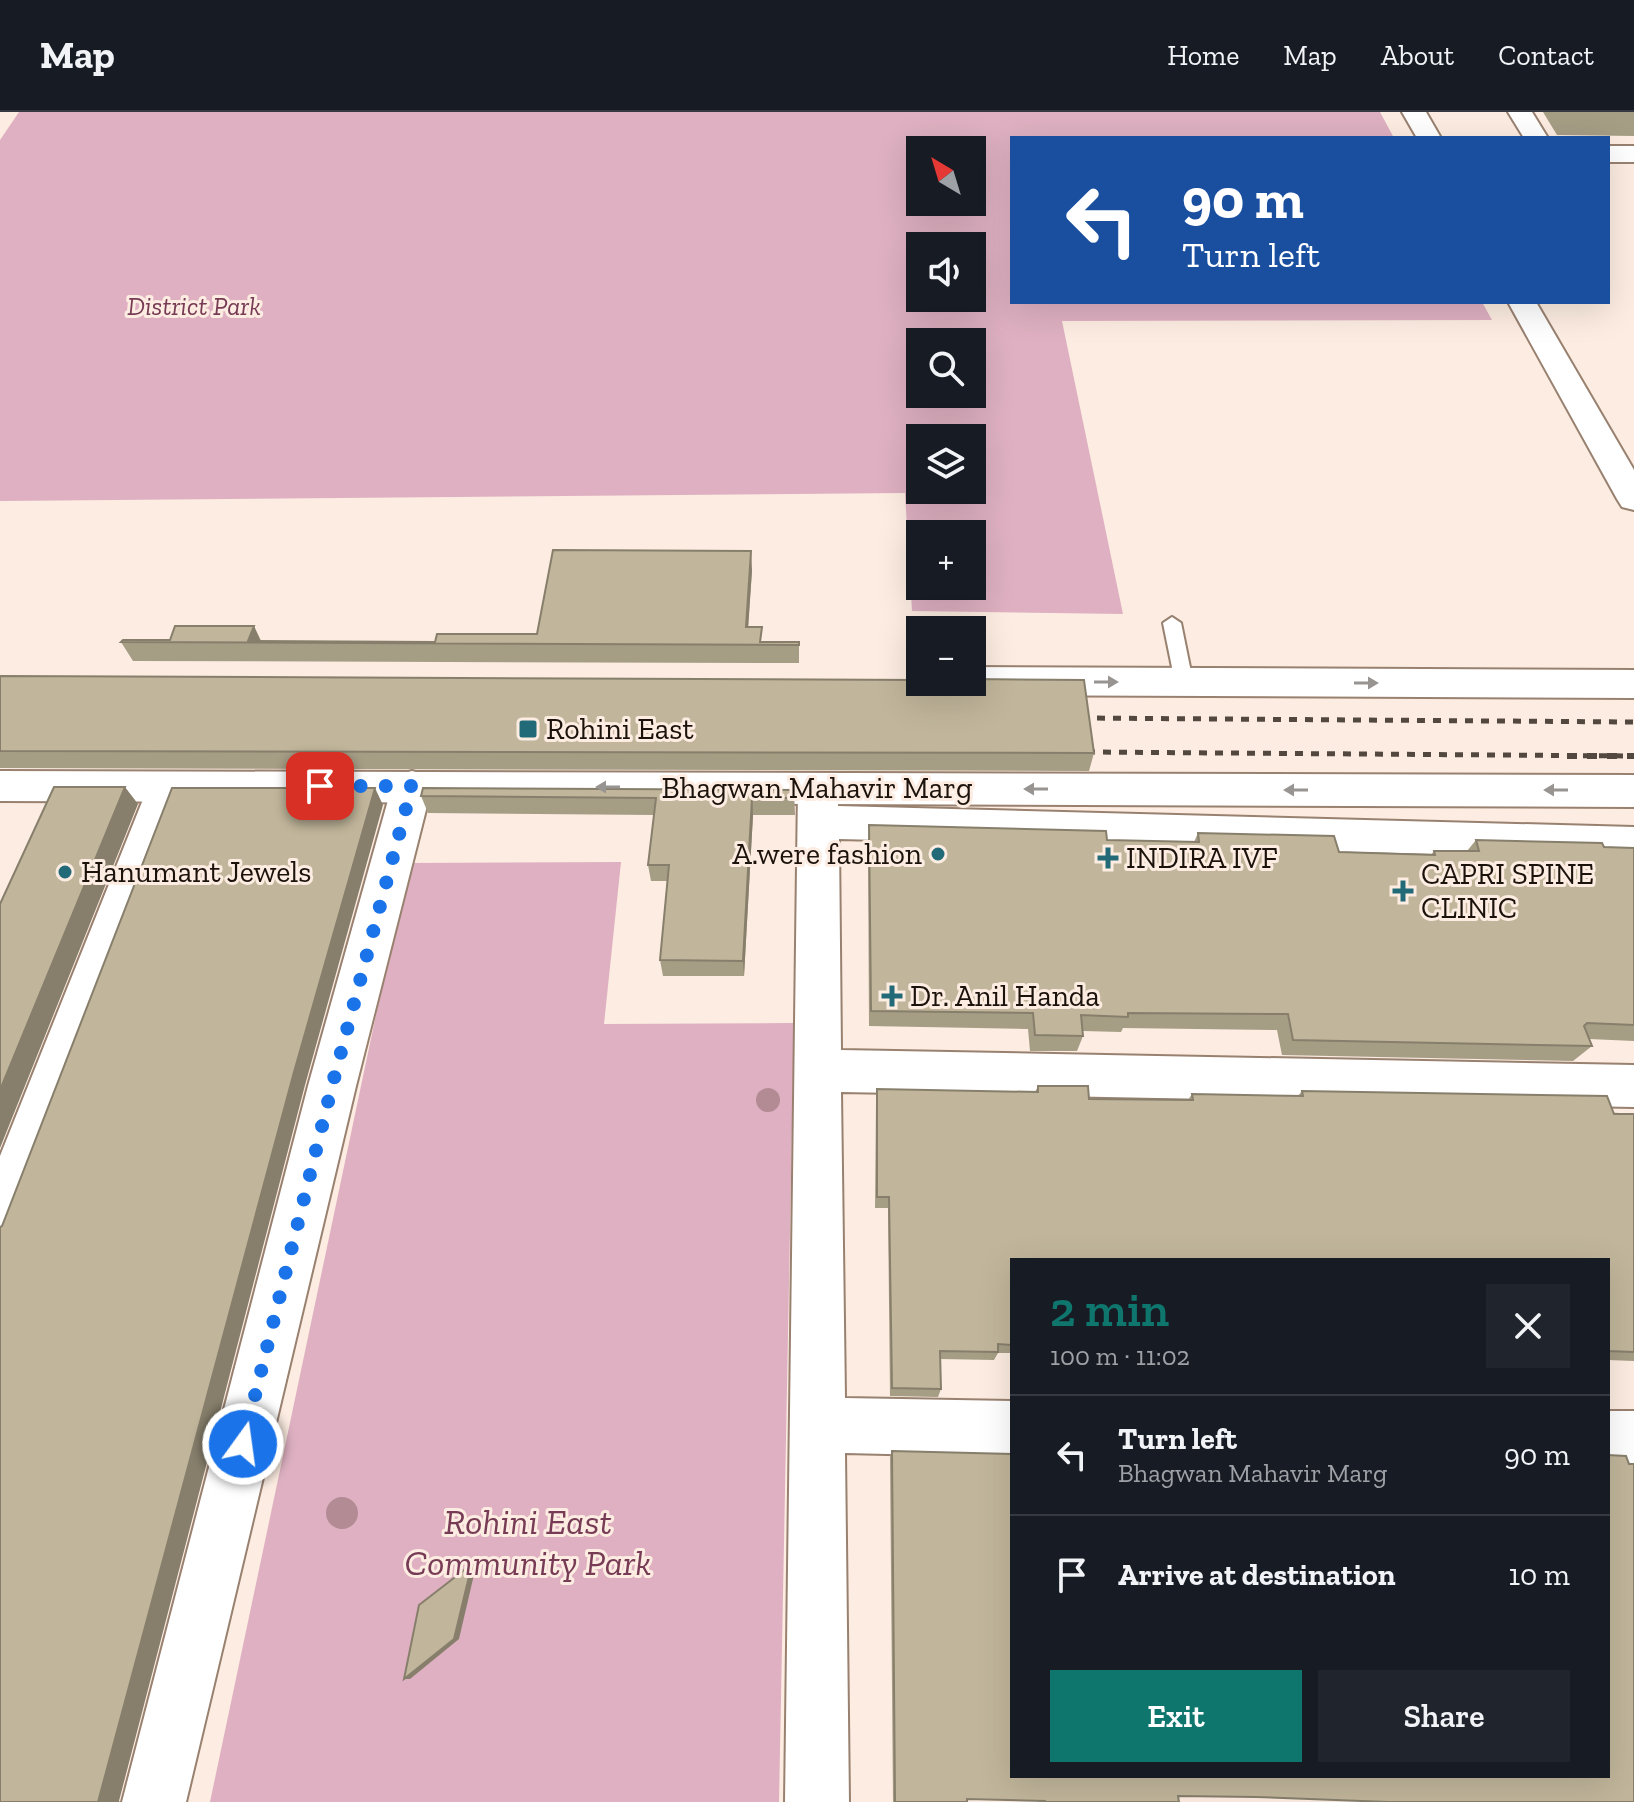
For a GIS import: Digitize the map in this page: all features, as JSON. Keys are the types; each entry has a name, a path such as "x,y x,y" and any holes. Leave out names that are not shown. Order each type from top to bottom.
{"street":[{"path":"1414,112 1428,136"},
{"path":"1520,112 1535,136"},
{"path":"1610,154 1634,154"},
{"path":"1523,304 1634,499"},
{"path":"986,681 1634,684"},
{"name":"Bhagwan Mahavir Marg","path":"0,786 412,786 818,805 1634,791"},
{"path":"154,1802 332,1086 412,786"},
{"path":"0,1219 168,787"},
{"path":"817,1802 818,805 1634,843"},
{"path":"817,1071 1634,1086"},
{"path":"817,1425 1010,1429"},
{"path":"1610,1439 1634,1439"}],"lane":[{"path":"1172,623 1184,682"}],"green space":[{"name":"District Park","path":"19,112 1380,112 1393,136 1010,136 1010,304 1483,304 1492,320 1062,321 1123,614 912,611 911,600 986,600 986,520 907,520 905,493 0,501 0,140"},
{"name":"Rohini East Community Park","path":"621,862 604,1024 794,1023 779,1802 210,1802 408,863"}],"building":[{"path":"553,550 751,551 746,627 762,627 760,642 799,642 799,645 121,642 170,640 175,626 254,626 248,641 435,642 437,634 537,634"},
{"path":"0,676 906,680 906,696 986,696 986,679 1084,680 1094,753 0,751"},
{"path":"54,787 125,787 0,1090 0,904"},
{"path":"172,788 375,788 294,1072 98,1802 0,1802 0,1227"},
{"path":"423,788 794,790 794,798 752,798 743,961 660,960 669,865 648,865 656,798 421,796"},
{"path":"869,825 1106,831 1107,840 1199,842 1198,833 1334,836 1339,852 1435,855 1434,851 1479,851 1476,840 1602,843 1604,847 1634,848 1634,1025 1587,1023 1584,1026 1592,1046 1293,1040 1288,1014 1081,1015 1083,1036 1035,1035 1033,1013 871,1011"},
{"path":"1038,1086 1088,1086 1089,1099 1193,1100 1192,1094 1303,1096 1302,1091 1607,1096 1614,1114 1634,1114 1634,1352 1610,1351 1610,1258 1010,1258 1010,1345 998,1344 998,1352 940,1351 941,1389 892,1388 889,1197 877,1197 877,1089 1038,1092"},
{"path":"892,1451 1010,1454 1010,1778 1610,1778 1610,1455 1626,1456 1629,1464 1634,1464 1634,1802 1388,1802 1178,1796 1179,1802 967,1799 967,1802 895,1802"},
{"path":"472,1564 454,1639 404,1679 419,1605"}],"railway":[{"path":"1081,718 1634,722"},
{"path":"1087,752 1634,756 1567,756"}],"place":[{"name":"Rohini East","path":"528,729"},
{"name":"A.were fashion","path":"938,854"},
{"name":"INDIRA IVF","path":"1108,858"},
{"name":"Hanumant Jewels","path":"65,872"},
{"name":"CAPRI SPINE CLINIC","path":"1403,891"},
{"name":"Dr. Anil Handa","path":"892,996"}],"route":[{"path":"243,1444 332,1086 412,786 320,786"}]}
